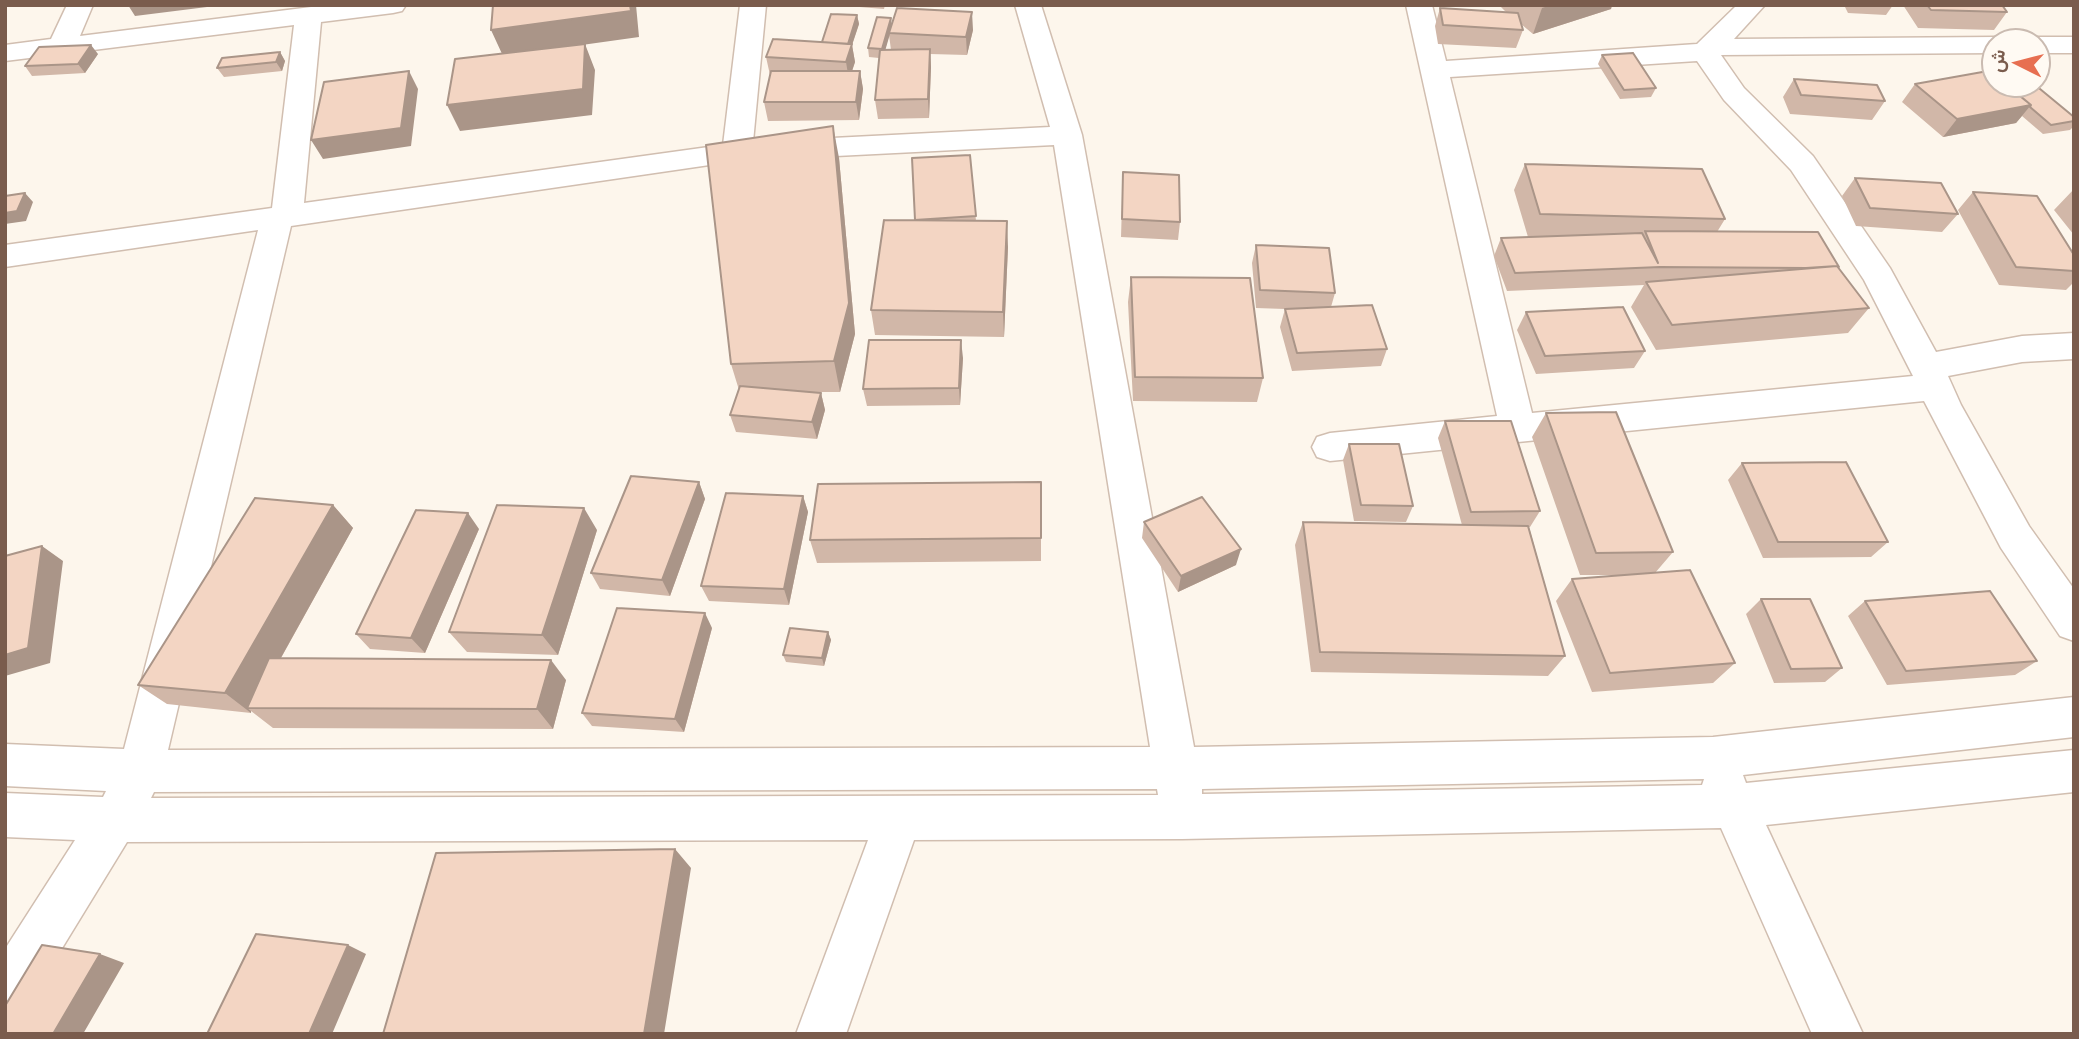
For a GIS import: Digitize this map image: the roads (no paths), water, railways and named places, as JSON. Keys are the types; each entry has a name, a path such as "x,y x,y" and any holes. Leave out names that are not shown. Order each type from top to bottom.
{"street":[{"path":"62,45 80,5"},
{"path":"737,152 753,5"},
{"path":"1028,5 1067,135 1177,768 1182,817"},
{"path":"1419,5 1518,428"},
{"path":"1707,50 1752,5"},
{"path":"5,53 383,6"},
{"path":"5,994 115,820 141,771 282,217 308,15"},
{"path":"1435,70 1707,50 1981,45"},
{"path":"2051,45 2074,45"},
{"path":"1707,50 1734,94 1802,163 1878,276 2015,537 2074,623"},
{"path":"5,256 737,152 1067,135"},
{"path":"1330,447 1518,428 1931,377 2022,349 2074,346"},
{"path":"5,765 141,771 1177,768 1713,758 2074,717"},
{"path":"1713,758 1838,1034"},
{"path":"5,815 115,820 1182,817 1734,806 2074,771"},
{"path":"821,1034 899,818"}]}
